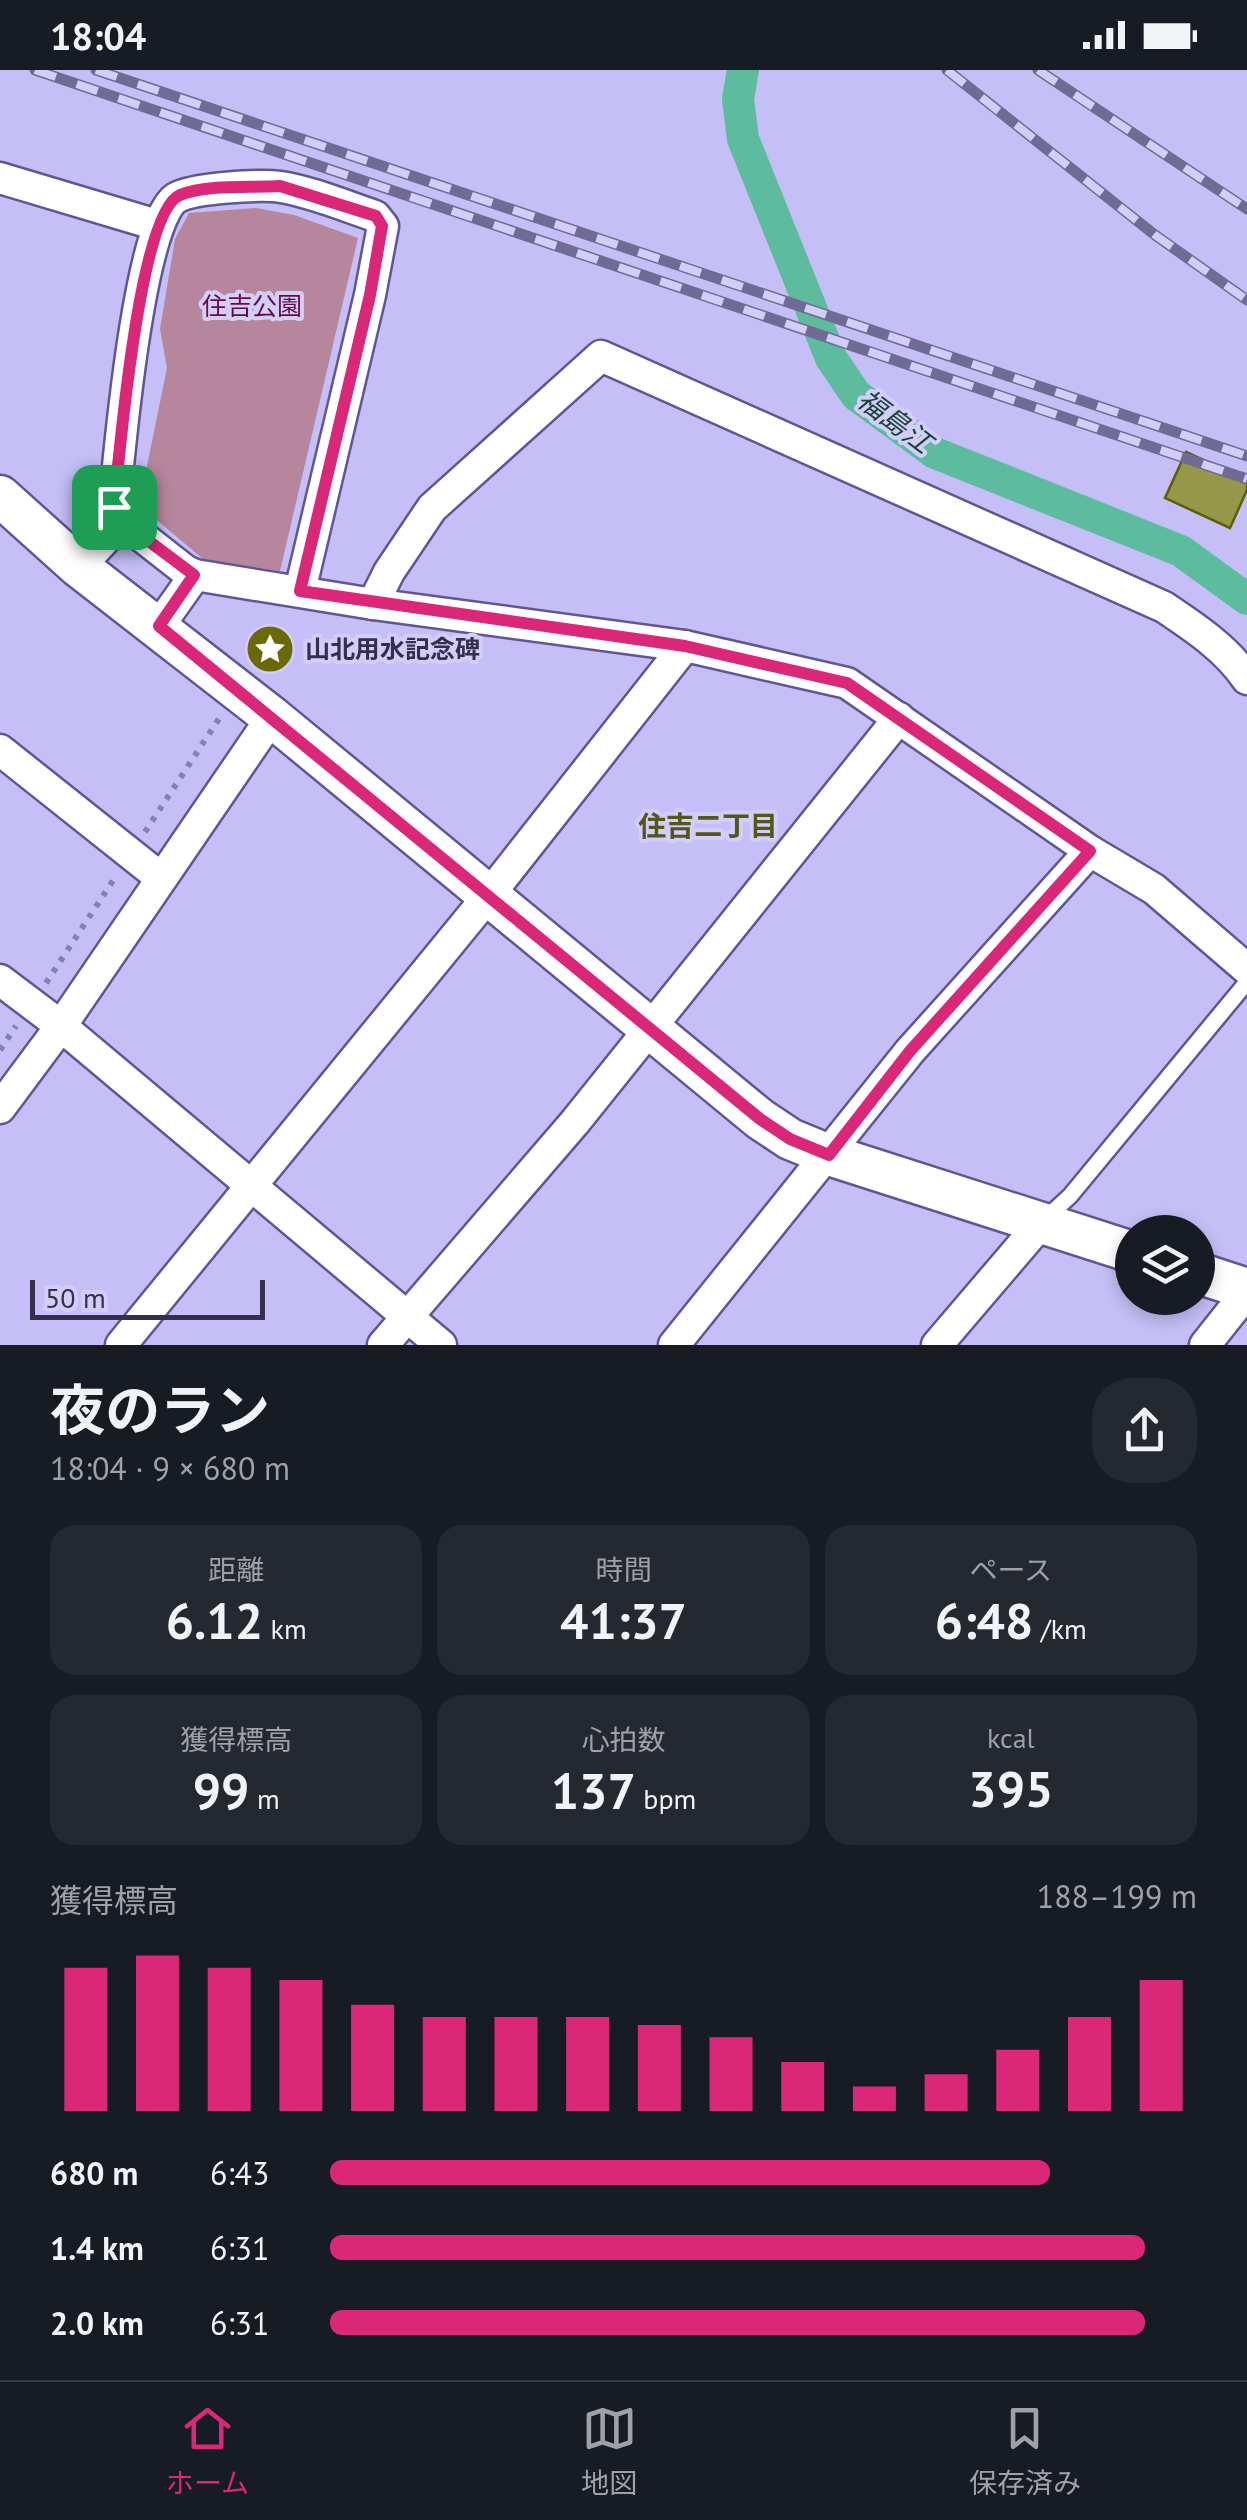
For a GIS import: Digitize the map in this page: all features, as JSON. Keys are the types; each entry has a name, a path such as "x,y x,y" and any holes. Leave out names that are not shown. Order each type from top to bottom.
{"street":[{"path":"0,178 158,224"},
{"path":"300,591 370,295 382,226 376,216 280,186 206,190 178,196 166,206 158,224 134,335 114,507 122,521 194,575 373,604 685,646 847,683 1090,851 1154,889 1247,970"},
{"path":"373,604 389,572 432,508 601,356 1164,607 1198,630 1247,679"},
{"path":"0,496 79,567 272,717 760,1119 790,1139 829,1155 1115,1246"},
{"path":"79,567 122,521"},
{"path":"159,626 194,575"},
{"path":"121,1345 489,895 685,646"},
{"path":"0,1108 61,1026 272,717"},
{"path":"383,1345 575,1122 899,718"},
{"path":"0,750 161,878"},
{"path":"674,1345 910,1051 1090,851"},
{"path":"0,980 61,1026 441,1345"},
{"path":"937,1345 1042,1222"},
{"path":"1206,1345 1247,1291 1215,1279"}],"lane":[{"path":"1042,1222 1070,1196 1247,982"}],"green space":[{"name":"住吉公園","path":"256,208 294,215 358,238 280,571 203,559 139,505 167,368 160,329 175,239 189,213"}],"building":[{"path":"1186,452 1247,480 1247,490 1230,528 1165,498"}],"waterway":[{"name":"福島江","path":"743,70 738,99 743,139 831,358 856,395 935,453 1181,551 1247,599"}],"railway":[{"path":"35,70 1247,479"},
{"path":"96,70 1247,456"},
{"path":"947,70 1155,235 1247,300"},
{"path":"1038,70 1247,209"}],"place":[{"name":"山北用水記念碑","path":"270,649"}],"district":[{"name":"住吉二丁目","path":"708,826"}],"route":[{"path":"280,186 376,216 382,226 370,295 300,591 685,646 847,683 1090,851 910,1051 829,1155 790,1139 760,1119 159,626 194,575 122,521 114,507 134,335 158,224 166,206 178,196 206,190 280,186"}]}
